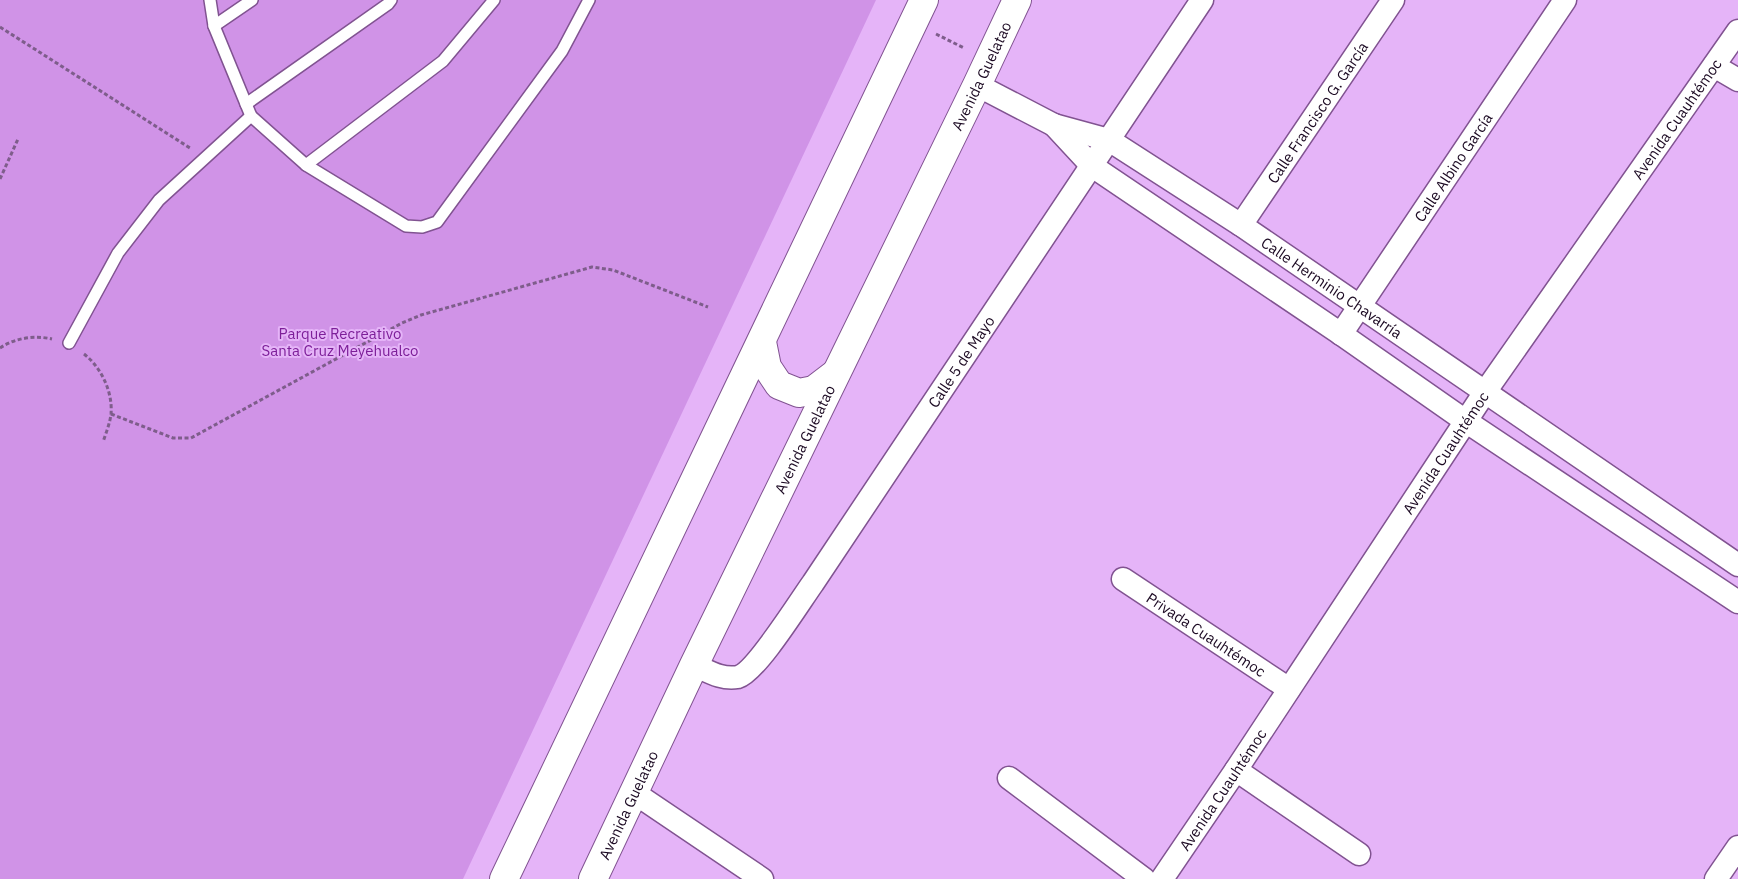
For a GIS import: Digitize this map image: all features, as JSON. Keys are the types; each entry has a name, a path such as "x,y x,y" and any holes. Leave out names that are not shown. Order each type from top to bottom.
{"main road":[{"name":"Avenida Guelatao","path":"593,879 694,664 978,85 1017,0"},
{"path":"504,879 918,12"},
{"path":"762,342 767,366 779,385 799,393 814,390 835,374"}],"street":[{"name":"Calle 5 de Mayo","path":"694,664 721,677 739,676 754,665 812,583 1202,0"},
{"name":"Calle Francisco G. García","path":"1241,225 1393,0"},
{"name":"Calle Albino García","path":"1341,334 1565,0"},
{"name":"Avenida Cuauhtémoc","path":"1162,879 1467,422 1485,392 1738,30"},
{"path":"1714,66 1738,80"},
{"name":"Calle Herminio Chavarría","path":"978,85 1054,125 1109,140 1241,225 1738,565"},
{"name":"Calle Herminio Chavarría","path":"1054,125 1092,166 1341,334 1467,422 1738,602"},
{"path":"1582,498 1601,470"},
{"path":"1675,559 1692,534"},
{"name":"Privada Cuauhtémoc","path":"1123,579 1289,689"},
{"path":"1236,770 1359,854"},
{"path":"1009,778 1144,879"},
{"path":"633,792 762,879"},
{"path":"1716,879 1738,847"}],"lane":[{"path":"210,0 214,26 251,116 306,165 406,226 422,227 437,222 562,51 589,0"},
{"path":"214,26 252,0"},
{"path":"246,104 388,4 391,0"},
{"path":"306,165 443,61 494,0"},
{"path":"69,343 118,253 159,200 251,116"}],"path":[{"path":"918,12 989,60"},
{"path":"0,27 205,158"},
{"path":"0,179 18,139"},
{"path":"111,414 173,438 191,438 402,323 421,315 592,267 613,270 708,307"},
{"path":"0,348 12,341 40,336 69,343 92,360 107,385 111,414 103,442"}],"green space":[{"name":"Parque Recreativo Santa Cruz Meyehualco","path":"0,0 876,0 463,879 0,879"}]}
